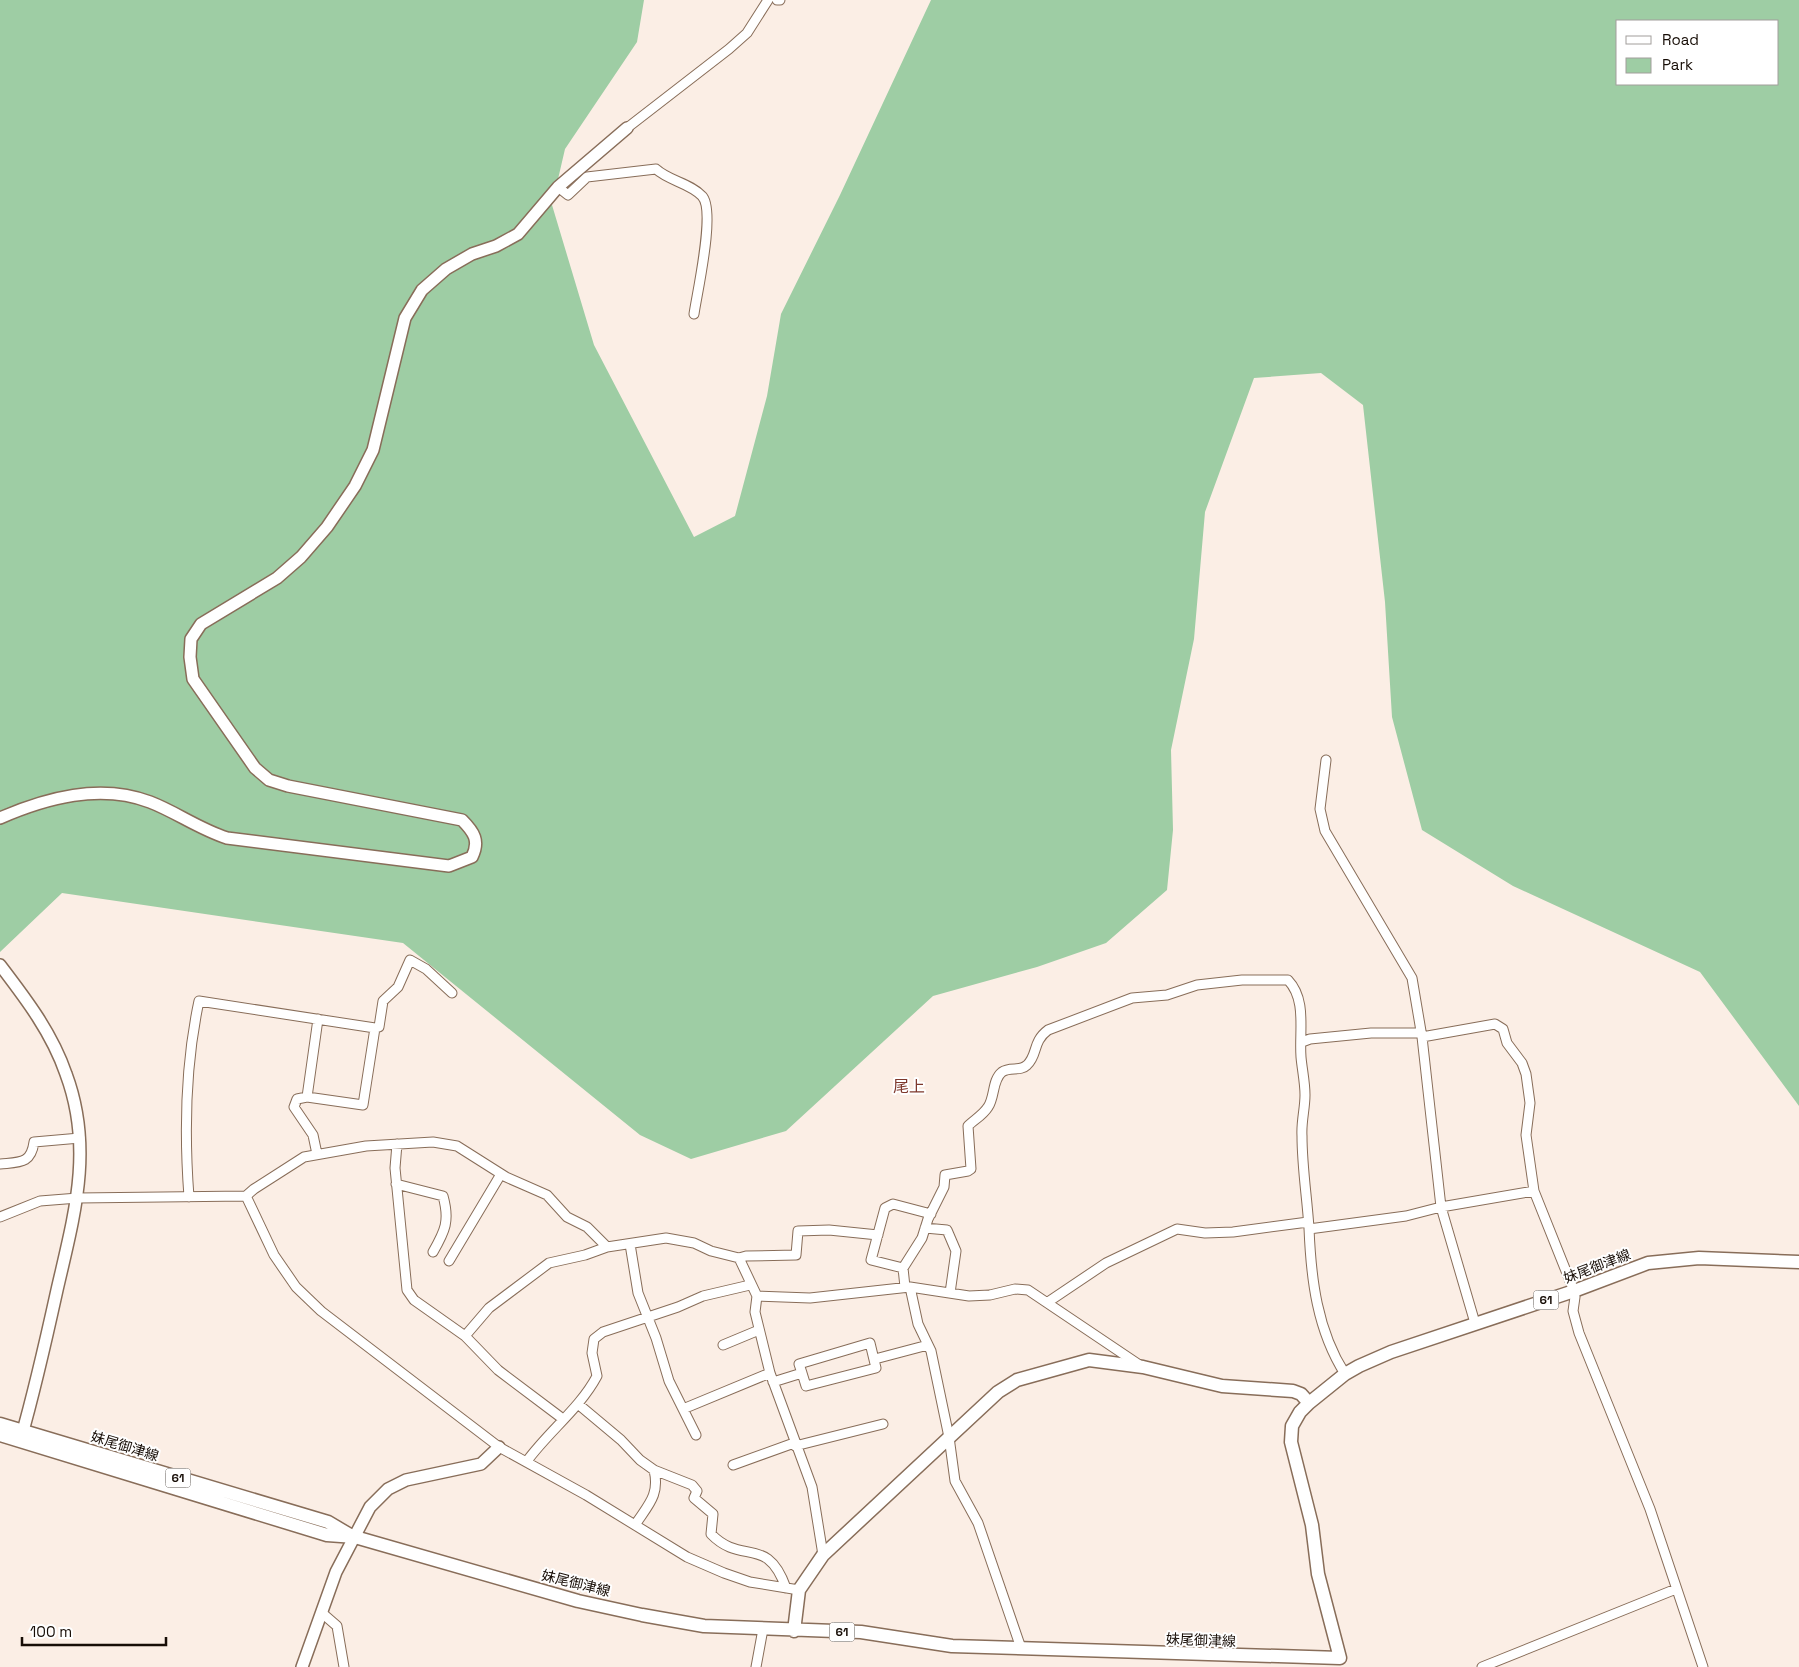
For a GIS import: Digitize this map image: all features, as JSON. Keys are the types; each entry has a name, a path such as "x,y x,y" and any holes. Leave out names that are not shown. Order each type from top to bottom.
{"main road":[{"name":"妹尾御津線","path":"0,1424 21,1436 327,1534 355,1537 578,1600 642,1615 704,1626 794,1631 861,1632 952,1646 1342,1662 1318,1574 1312,1525 1291,1442 1292,1426 1300,1412 1310,1403 1345,1374 1391,1352 1574,1291 1614,1274 1648,1263 1699,1258 1799,1262"},
{"path":"794,1631 792,1589 823,1555 949,1437 998,1392 1017,1380 1090,1360 1143,1367 1222,1386 1293,1391 1301,1394 1310,1403"},
{"name":"妹尾御津線","path":"0,1435 21,1436"}],"street":[{"path":"0,818 47,800 105,793 124,795 150,802 205,831 227,838 449,866 472,857 477,847 476,837 462,820 288,786 269,780 255,768 193,679 190,657 191,639 201,624 277,578 301,557 327,527 356,486 373,450 405,318 422,290 446,269 472,254 496,246 518,234 558,187 627,128 746,33 768,0"},
{"path":"558,187 568,196 587,177 656,169 703,196 709,216 694,314"},
{"path":"1326,760 1320,809 1325,831 1412,978 1421,1035 1441,1207 1475,1323"},
{"path":"189,1197 184,1136 190,1040 199,1001 375,1028 379,1027 383,1001 398,987 410,960 426,969 452,993"},
{"path":"0,965 28,1001 56,1048 74,1100 80,1138 78,1198 21,1436"},
{"path":"1021,1648 978,1523 955,1481 949,1437 928,1345 918,1324 903,1268 922,1238 944,1187 946,1175 971,1169 971,1150 967,1129 988,1108 1001,1072 1008,1069 1020,1069 1028,1064 1040,1036 1048,1030 1132,998 1167,995 1197,985 1242,980 1288,980 1294,986 1299,1002 1302,1042 1300,1055 1305,1096 1302,1116 1302,1169 1312,1282 1322,1327 1332,1354 1345,1374"},
{"path":"307,1097 318,1019"},
{"path":"1302,1042 1310,1039 1371,1033 1421,1035 1495,1024 1503,1029 1507,1043 1522,1064 1530,1092 1526,1135 1534,1191 1574,1291 1573,1311 1579,1333 1650,1508 1703,1667"},
{"path":"317,1154 313,1135 294,1107 297,1098 307,1097 363,1105 375,1028"},
{"path":"0,1164 27,1160 32,1154 34,1142 80,1138"},
{"path":"0,1217 40,1201 78,1198 246,1196 254,1188 304,1156 366,1146 433,1142 457,1146 501,1174 546,1195 567,1217 587,1227 607,1247"},
{"path":"397,1144 394,1168 407,1290 414,1300 465,1336 498,1370 563,1419"},
{"path":"450,1262 501,1174"},
{"path":"396,1184 443,1196 448,1212 444,1231 433,1252"},
{"path":"1048,1302 1106,1263 1177,1229 1205,1233 1233,1232 1406,1216 1441,1207 1534,1191"},
{"path":"246,1196 274,1255 296,1287 321,1311 499,1447 527,1461 687,1557 724,1574 750,1582 792,1589"},
{"path":"903,1268 871,1260 885,1208 889,1205 931,1214"},
{"path":"925,1228 947,1230 956,1251 950,1293"},
{"path":"465,1336 489,1308 549,1263 585,1255 607,1247 666,1238 694,1243 712,1251 739,1258 746,1256 796,1255 798,1231 829,1230 878,1235"},
{"path":"630,1244 638,1293 656,1338 669,1380 696,1435"},
{"path":"739,1258 750,1285 757,1296 755,1312 771,1378 794,1445 812,1487 823,1555"},
{"path":"527,1461 545,1437 589,1391 597,1376 592,1353 594,1339 603,1332 703,1296 750,1285"},
{"path":"757,1296 810,1298 908,1287 969,1296 990,1295 1015,1289 1028,1290 1143,1367"},
{"path":"723,1345 759,1330"},
{"path":"870,1343 875,1359 876,1368 806,1386 799,1364 870,1343"},
{"path":"875,1359 928,1345"},
{"path":"683,1409 771,1378 802,1373"},
{"path":"578,1404 621,1440 640,1460 654,1470 692,1485 697,1491 694,1498 713,1514 711,1534 717,1541 736,1550 770,1558 792,1589"},
{"path":"733,1464 794,1445 883,1424"},
{"path":"302,1667 336,1572 370,1507 388,1489 406,1480 480,1464 499,1447"},
{"path":"635,1525 655,1494 657,1485 654,1470"},
{"path":"1482,1667 1676,1589"},
{"path":"322,1613 337,1626 344,1667"},
{"path":"756,1667 763,1629"}],"green space":[{"path":"0,0 644,0 637,42 565,149 552,205 594,345 694,537 735,516 767,396 781,314 840,195 931,0 1799,0 1799,1106 1700,972 1513,886 1422,830 1392,717 1385,602 1363,405 1321,373 1254,378 1205,512 1194,639 1171,750 1173,830 1167,890 1106,943 1037,967 933,996 786,1131 691,1159 640,1135 403,943 62,893 0,952"}],"district":[{"name":"尾上","path":"909,1086"}]}
